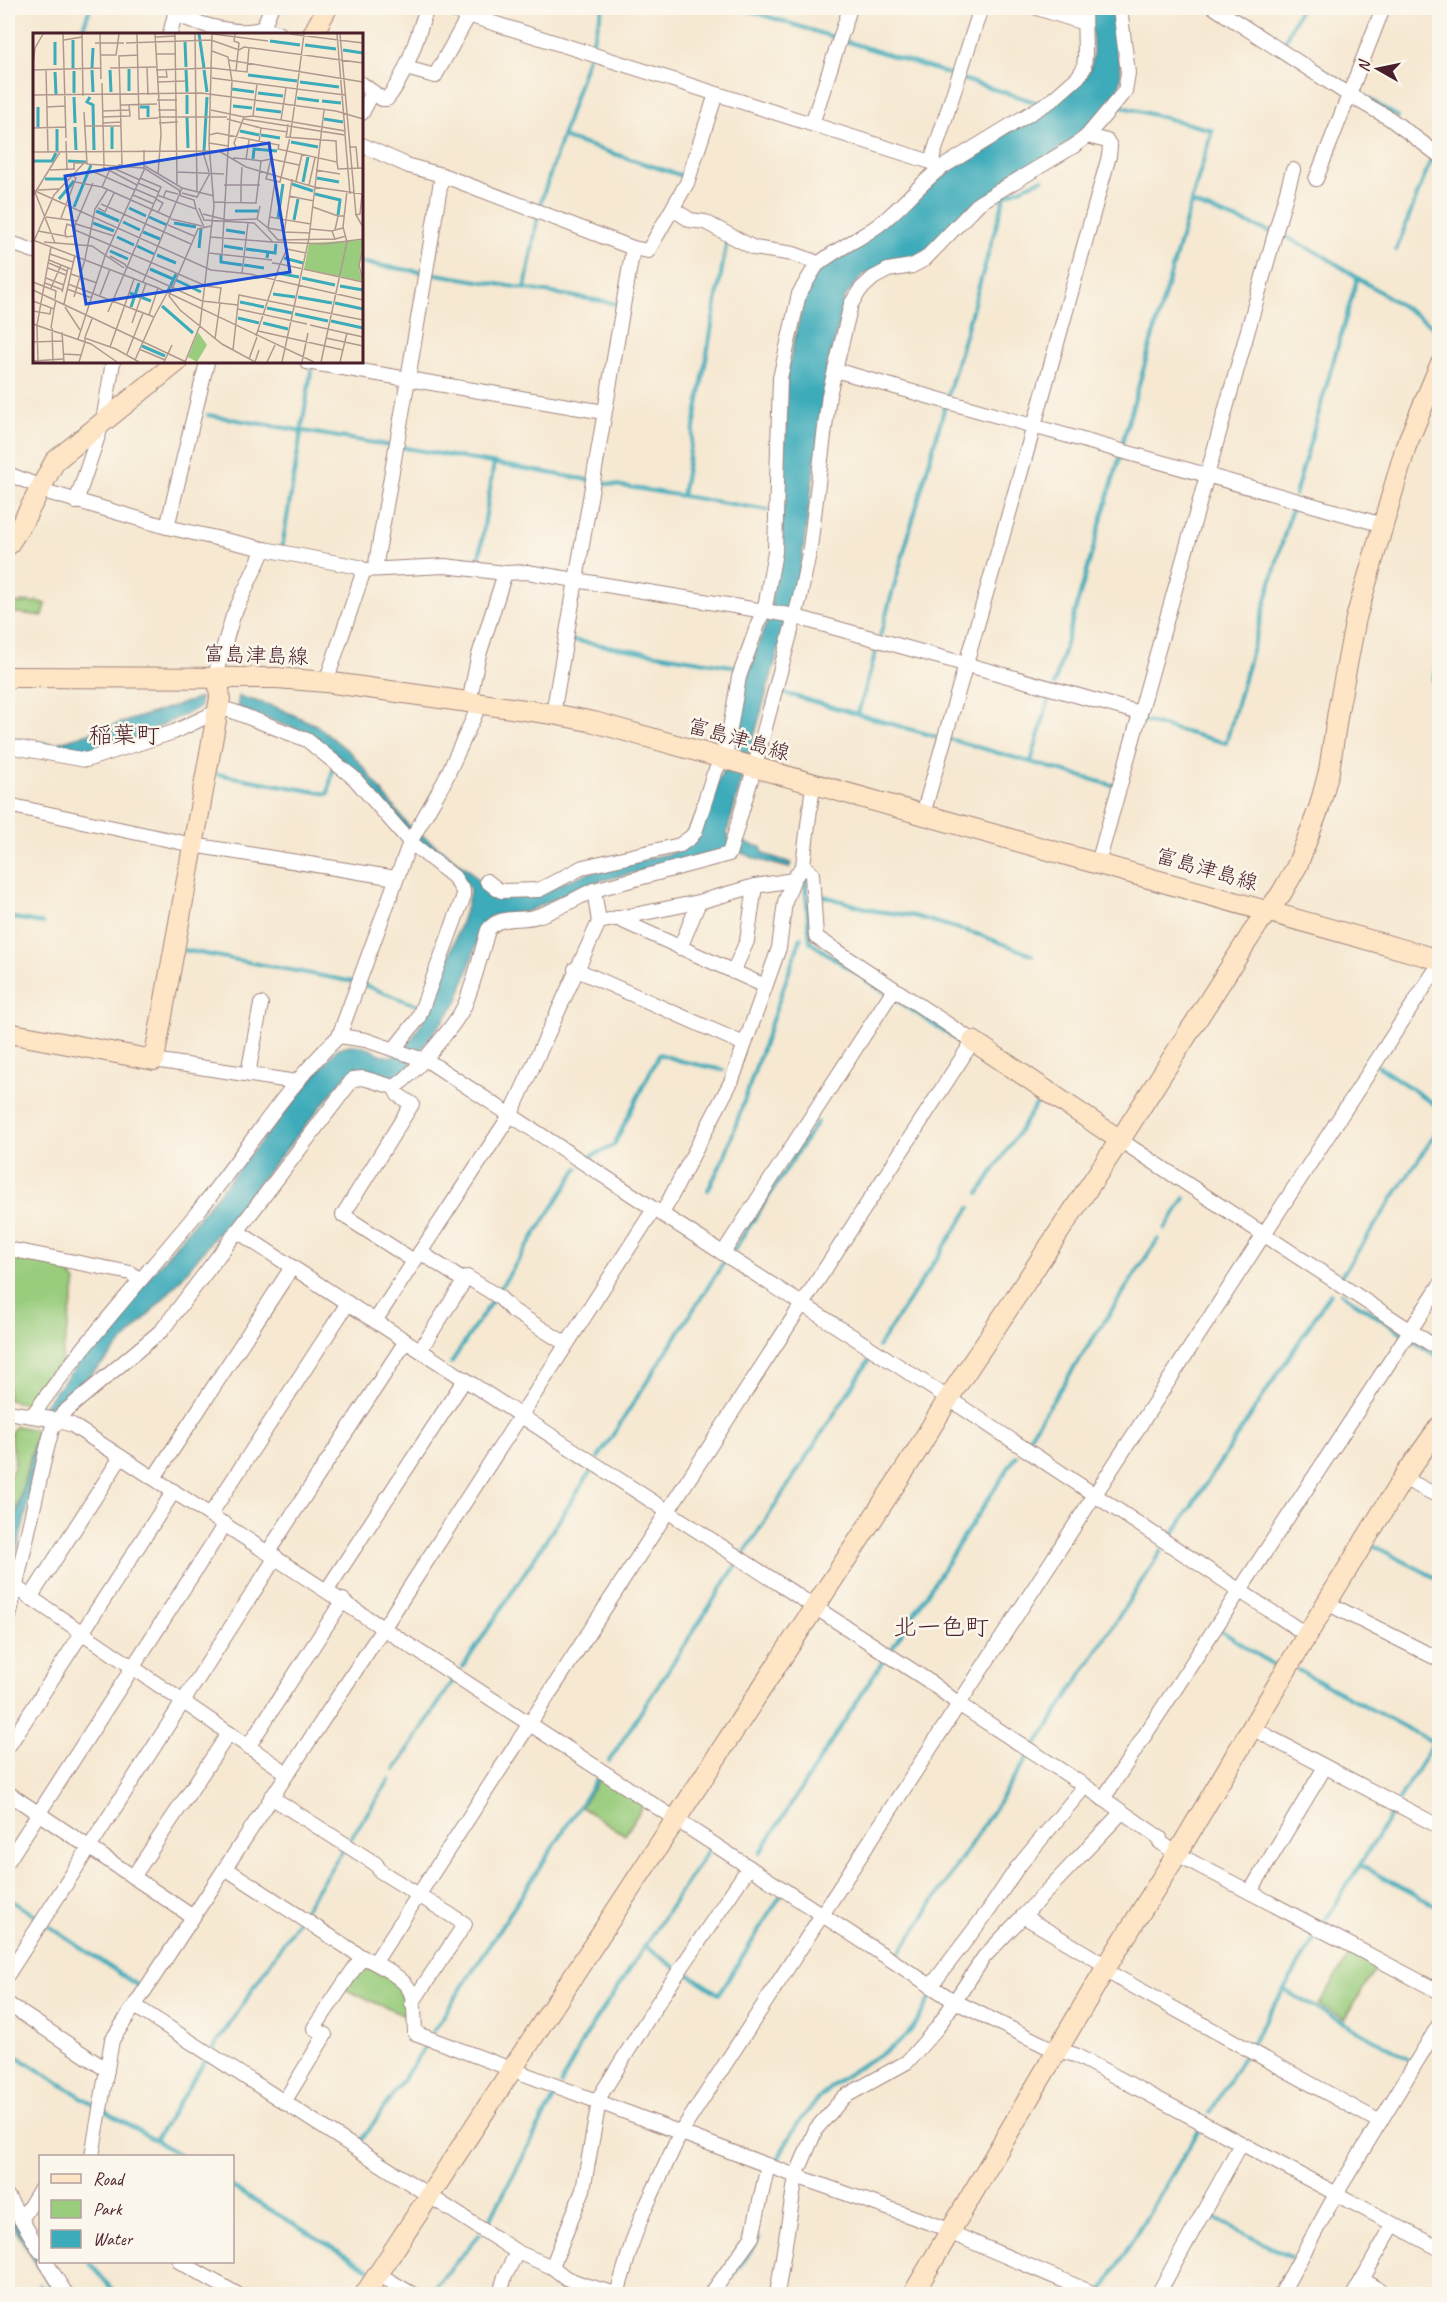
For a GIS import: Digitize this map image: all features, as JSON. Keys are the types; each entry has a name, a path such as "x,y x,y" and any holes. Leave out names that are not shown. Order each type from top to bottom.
{"street":[{"path":"170,33 176,11 201,24 256,32 272,8"},
{"path":"314,33 327,8"},
{"path":"363,108 367,88 382,99 387,99 396,88 406,68 427,8"},
{"path":"446,8 936,165 1052,100 1078,76 1084,68 1084,8"},
{"path":"812,124 850,8"},
{"path":"488,881 497,890 502,891 539,890 583,867 680,845 694,832 713,776 724,759 739,677 765,610 775,552 780,378 799,294 816,266 829,254 884,221 927,179 936,165 981,8"},
{"path":"1037,8 1084,23"},
{"path":"45,1418 67,1408 162,1330 353,1079 363,1078 384,1086 394,1087 403,1082 466,1005 491,926 504,920 536,917 594,890 729,854 810,549 829,395 851,304 873,278 888,270 912,266 925,259 979,203 1087,136 1125,91 1128,73 1120,8"},
{"path":"1215,8 1349,95 1389,118 1440,156"},
{"path":"1316,179 1383,8"},
{"path":"406,68 435,76 469,15"},
{"path":"363,145 409,166 442,175 633,248 648,251 687,183 716,94"},
{"path":"923,814 1109,156 1110,146 1107,141 1087,136"},
{"path":"1098,863 1293,170"},
{"path":"326,682 370,569 408,379 442,175"},
{"path":"673,209 690,220 705,222 754,248 794,254 813,261 816,266"},
{"path":"8,242 33,251"},
{"path":"553,714 633,248"},
{"path":"76,502 103,421 113,363"},
{"path":"8,545 55,461 176,363"},
{"path":"167,527 207,363"},
{"path":"313,363 604,412"},
{"path":"365,2295 915,1454 948,1399 1281,894 1297,866 1319,808 1329,771 1356,618 1406,446 1440,365"},
{"path":"835,370 1383,525"},
{"path":"8,474 31,483 40,490 76,502 167,527 264,549 370,569 445,566 505,573 527,572 765,610 1140,713"},
{"path":"154,1060 220,698 217,669 233,616 264,549"},
{"path":"8,1621 14,1586 52,1429 45,1418 56,1382 196,1213 296,1082 339,1036 412,837 444,782 475,704 478,658 505,573"},
{"name":"富島津島線","path":"8,677 277,678 326,682 553,714 594,722 1440,961"},
{"path":"8,746 86,760 174,732 218,710 232,711 306,740 354,778 454,877 463,891 463,898 418,1019 396,1050"},
{"path":"92,2155 112,2040 566,1344 658,1212 732,1080 779,948 785,902 793,880 803,865 813,785"},
{"path":"8,805 194,845 396,878"},
{"path":"803,865 812,874 816,937 1264,1235 1407,1335 1440,1350"},
{"path":"598,922 699,902 755,886 793,880"},
{"path":"733,972 747,941 755,886"},
{"path":"375,1321 510,1114 598,922 594,890"},
{"path":"680,948 699,902"},
{"path":"616,918 765,986"},
{"path":"135,2006 517,2252 552,2267 580,2290 617,2294 636,2231 681,2132 1440,961"},
{"path":"575,969 744,1044"},
{"path":"723,1253 894,989"},
{"path":"248,1074 261,1004"},
{"path":"8,1033 154,1060 296,1082"},
{"path":"339,1036 353,1036 422,1058 1307,1635"},
{"path":"284,2102 325,2035 314,2028 418,1894 973,1041"},
{"path":"394,1087 398,1095 412,1104 343,1215 464,1281"},
{"path":"237,1231 814,1606 1085,1786 1161,1838 1160,1842 1177,1854 1440,1992"},
{"path":"8,1249 131,1273 139,1280"},
{"path":"154,1478 292,1266"},
{"path":"420,1350 467,1277 499,1297 512,1310 566,1344"},
{"path":"1103,1799 1440,1285"},
{"path":"210,1515 348,1303"},
{"path":"8,1974 182,1701 406,1341"},
{"path":"327,1590 465,1379"},
{"path":"8,1412 72,1425 954,2001 1058,2050 1075,2055 1440,2250"},
{"path":"913,2295 1106,1968 1177,1854 1307,1635 1403,1478 1440,1426"},
{"path":"30,1598 121,1457"},
{"path":"1403,1478 1440,1497"},
{"path":"8,1747 174,1491"},
{"path":"8,1861 225,1524"},
{"path":"14,1586 287,1773"},
{"path":"248,1746 343,1600"},
{"path":"1327,1603 1440,1660"},
{"path":"1252,1728 1440,1827"},
{"path":"133,1877 229,1733"},
{"path":"1250,1892 1325,1767"},
{"path":"931,1986 989,1910 1017,1868 1085,1786"},
{"path":"8,1793 193,1917"},
{"path":"271,1797 376,1864 380,1871 465,1924 412,2003"},
{"path":"777,2295 796,2176 816,2129 844,2097 907,2062 938,2028 984,1957 1122,1812"},
{"path":"552,2267 583,2190 600,2096 657,2004 749,1867"},
{"path":"225,1868 407,1986 412,2003 415,2033 796,2176 950,2231 1095,2295"},
{"path":"1023,1916 1106,1968 1380,2122"},
{"path":"8,2004 107,2070"},
{"path":"1281,2295 1336,2194 1440,2023"},
{"path":"1158,2295 1241,2145"},
{"path":"711,2295 752,2237 768,2165"},
{"path":"21,2220 39,2192"},
{"path":"8,2197 39,2250"},
{"path":"1353,2295 1394,2225"},
{"path":"500,2295 505,2276 517,2252"},
{"path":"47,2263 66,2295"},
{"path":"182,2263 237,2295"},
{"path":"378,2274 412,2295"},
{"path":"1362,2280 1386,2295"}],"green space":[{"path":"8,598 20,604 36,601 46,604 43,616 8,612"},
{"path":"8,1257 65,1268 76,1282 60,1368 32,1405 8,1400"},
{"path":"16,1426 37,1430 8,1544 8,1478 15,1462 11,1436"},
{"path":"601,1777 644,1804 625,1835 581,1807"},
{"path":"1353,1949 1380,1962 1344,2019 1319,2005"},
{"path":"364,1963 396,1984 403,1996 409,2018 344,1989"}],"water":[{"path":"1090,8 1112,8 1117,37 1121,79 1116,94 1106,107 1076,137 920,255 863,275 845,297 829,366 799,578 727,832 729,838 761,847 764,854 791,863 789,868 737,851 718,850 714,854 587,884 526,912 491,916 484,921 458,1001 408,1067 393,1078 383,1079 361,1071 354,1070 348,1073 174,1287 111,1355 55,1409 46,1431 8,1588 8,1549 45,1404 337,1049 355,1045 382,1055 393,1056 405,1048 416,1033 437,989 467,905 470,890 462,876 403,829 362,777 314,736 237,708 239,696 276,707 316,725 351,753 407,824 469,870 493,895 502,898 540,895 566,881 591,872 676,852 735,751 733,743 750,665 767,621 781,548 787,373 805,293 814,277 834,255 927,184 1077,87 1091,66 1093,44"},
{"path":"200,698 200,707 129,741 84,753 55,751 57,743"},
{"path":"8,2204 39,2256 39,2263 43,2263 62,2294 54,2294 8,2217"}],"waterway":[{"path":"81,33 90,8"},
{"path":"590,49 603,8"},
{"path":"741,8 836,38"},
{"path":"1283,45 1300,8"},
{"path":"842,40 955,76"},
{"path":"539,208 588,57"},
{"path":"1312,63 1348,86"},
{"path":"962,79 1038,103"},
{"path":"1355,91 1398,117"},
{"path":"1123,107 1212,130 1191,203 1271,232"},
{"path":"1435,147 1440,136"},
{"path":"565,138 686,177"},
{"path":"1396,250 1432,157"},
{"path":"947,398 1005,195 1043,179"},
{"path":"1121,447 1191,203"},
{"path":"525,289 538,216"},
{"path":"1280,234 1324,256 1436,328"},
{"path":"682,496 727,240"},
{"path":"363,263 422,272"},
{"path":"430,273 619,304"},
{"path":"1295,495 1357,279"},
{"path":"282,548 312,366"},
{"path":"880,636 945,406"},
{"path":"208,415 392,446"},
{"path":"400,447 589,480"},
{"path":"1054,685 1120,455"},
{"path":"478,565 494,463"},
{"path":"597,482 768,510"},
{"path":"1143,721 1226,743 1293,504"},
{"path":"570,640 737,667"},
{"path":"858,714 878,644"},
{"path":"1433,680 1440,655"},
{"path":"780,692 941,738"},
{"path":"1031,762 1051,692"},
{"path":"8,739 60,746"},
{"path":"949,739 1115,786"},
{"path":"217,774 328,794 333,767"},
{"path":"805,878 810,942 884,992"},
{"path":"820,895 876,911 914,916 980,935 1032,955"},
{"path":"8,917 43,923"},
{"path":"708,1190 725,1156 801,937"},
{"path":"184,950 354,982"},
{"path":"361,984 419,1006"},
{"path":"895,999 962,1043"},
{"path":"590,1157 614,1145 659,1054 723,1070"},
{"path":"1378,1066 1440,1108"},
{"path":"979,1193 1038,1102"},
{"path":"734,1250 817,1122"},
{"path":"1340,1278 1440,1127"},
{"path":"499,1290 578,1168"},
{"path":"1165,1229 1185,1198"},
{"path":"878,1347 970,1208"},
{"path":"1027,1440 1158,1239"},
{"path":"598,1458 724,1262"},
{"path":"1341,1293 1440,1358"},
{"path":"1170,1539 1330,1294"},
{"path":"451,1363 493,1299"},
{"path":"745,1552 871,1357"},
{"path":"892,1648 1016,1456"},
{"path":"463,1667 591,1471"},
{"path":"1372,1545 1440,1580"},
{"path":"1035,1747 1161,1551"},
{"path":"609,1761 737,1564"},
{"path":"1220,1630 1278,1668"},
{"path":"760,1853 884,1659"},
{"path":"1298,1670 1440,1746"},
{"path":"395,1770 453,1681"},
{"path":"1399,1800 1440,1732"},
{"path":"901,1951 1030,1754"},
{"path":"433,2032 599,1776"},
{"path":"349,1841 390,1779"},
{"path":"1322,1926 1395,1808"},
{"path":"303,1911 343,1850"},
{"path":"561,2084 583,2040 708,1850"},
{"path":"1360,1865 1440,1908"},
{"path":"685,1972 719,1994 781,1895"},
{"path":"8,1898 37,1917"},
{"path":"212,2051 297,1922"},
{"path":"49,1926 141,1988"},
{"path":"1250,2046 1319,1931"},
{"path":"645,1946 676,1968"},
{"path":"1284,1990 1411,2060"},
{"path":"777,2162 800,2121 820,2097 857,2068 899,2043 916,2023 932,1995"},
{"path":"360,2143 427,2044"},
{"path":"8,2051 96,2106"},
{"path":"1210,2113 1246,2052"},
{"path":"155,2140 207,2058"},
{"path":"486,2227 556,2094"},
{"path":"103,2110 180,2155"},
{"path":"1101,2293 1198,2132"},
{"path":"234,2188 369,2269"},
{"path":"1206,2214 1290,2257"},
{"path":"429,2294 480,2234"},
{"path":"733,2275 759,2237"},
{"path":"90,2263 116,2294"},
{"path":"38,2294 40,2285"}],"district":[{"name":"稲葉町","path":"124,735"},
{"name":"北一色町","path":"941,1627"}]}
